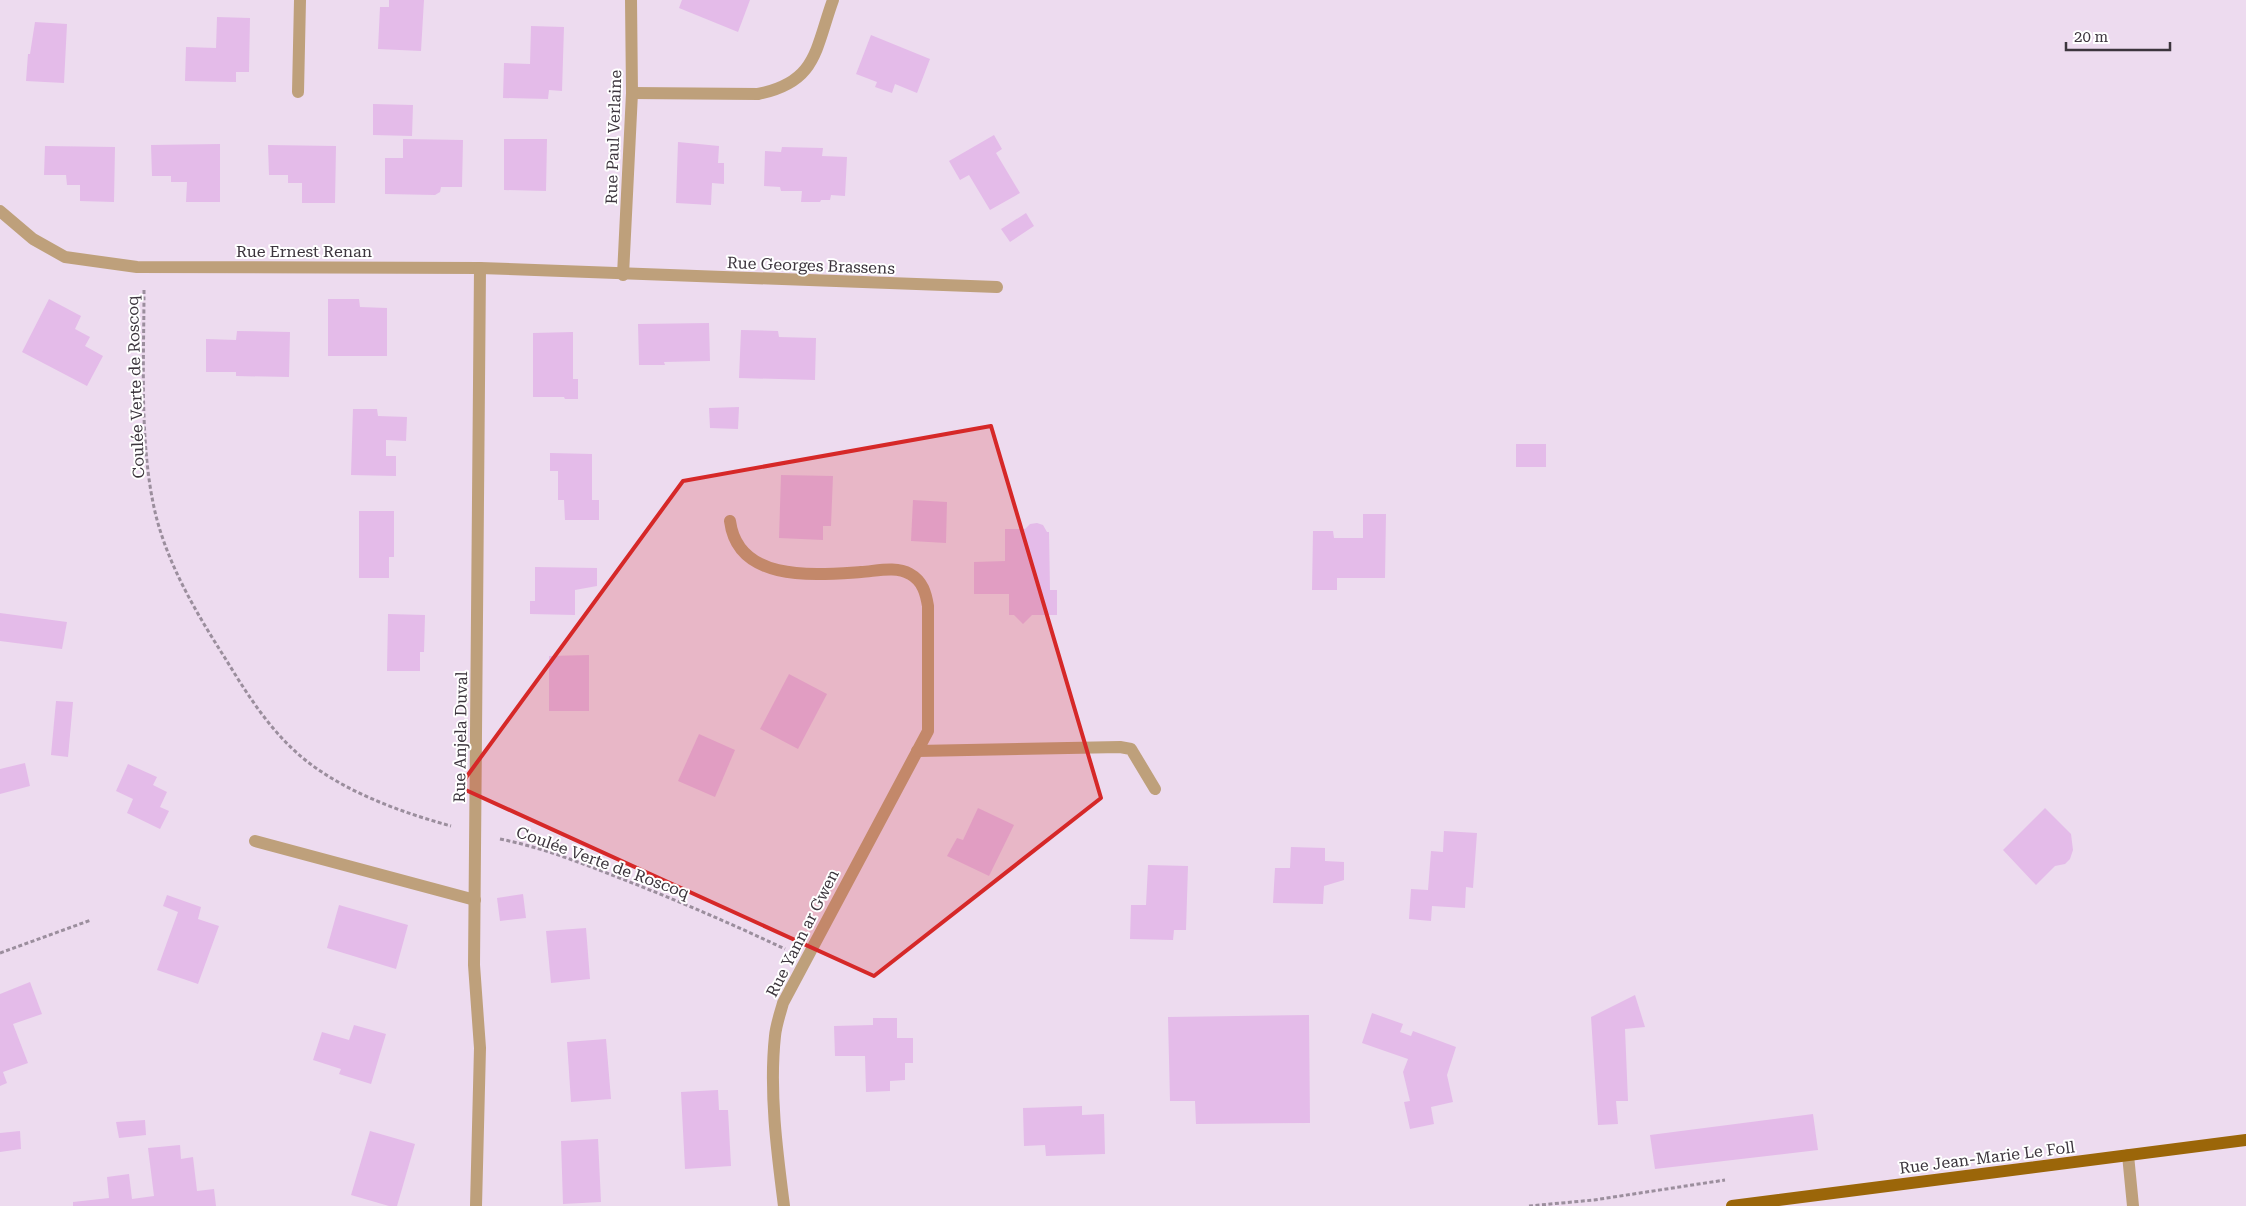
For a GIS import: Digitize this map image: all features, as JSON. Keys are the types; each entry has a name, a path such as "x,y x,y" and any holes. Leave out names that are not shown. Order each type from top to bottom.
{"main road":[{"name":"Rue Jean-Marie Le Foll","path":"1732,1206 2246,1140"}],"street":[{"path":"298,92 300,0"},
{"name":"Rue Paul Verlaine","path":"623,275 632,93 631,0"},
{"path":"632,93 758,94 778,90 795,81 809,67 833,0"},
{"name":"Rue Ernest Renan","path":"0,211 33,239 65,257 144,267 480,268 623,275"},
{"name":"Rue Anjela Duval","path":"476,1206 480,1048 474,965 474,900 480,268"},
{"name":"Rue Georges Brassens","path":"623,275 997,287"},
{"name":"Rue Yann ar Gwen","path":"730,521 731,533 736,545 765,567 787,573 846,573 898,570 912,575 924,588 928,606 928,731 783,1003 775,1035 773,1067 777,1146 784,1206"},
{"path":"918,751 1120,747 1131,749 1155,789"},
{"path":"255,841 474,900"},
{"path":"2128,1155 2133,1206"}],"path":[{"name":"Coulée Verte de Roscoq","path":"144,267 145,415 151,488 156,517 196,611 263,716 283,739 304,759 358,792 432,821 515,842 599,870 711,914 806,959"},
{"path":"0,953 91,920"}],"highlighted area":[{"path":"991,426 1101,798 874,976 459,787 683,481"}],"building":[{"path":"389,0 424,0 421,51 378,49 380,7 389,7"},
{"path":"682,0 750,0 738,32 679,8"},
{"path":"217,17 250,18 249,72 236,72 236,82 185,81 186,47 216,48"},
{"path":"35,22 67,24 64,83 26,81 28,54 30,54"},
{"path":"531,26 564,27 562,91 549,90 548,99 503,98 504,63 530,64"},
{"path":"871,35 930,59 917,93 895,84 892,93 875,87 877,82 856,74"},
{"path":"373,104 413,105 412,136 373,135"},
{"path":"994,135 1002,149 996,153 1020,193 990,210 969,175 960,180 949,161"},
{"path":"403,139 463,140 462,187 441,187 440,192 435,195 385,194 385,158 403,158"},
{"path":"504,139 547,139 546,191 504,190"},
{"path":"678,142 719,146 718,163 724,163 724,184 712,183 711,205 676,203"},
{"path":"220,144 220,202 186,202 187,182 171,182 171,176 152,176 151,145"},
{"path":"268,145 336,146 335,203 302,203 302,183 288,183 288,175 269,175"},
{"path":"45,146 115,147 114,202 80,201 80,185 67,185 66,175 44,175"},
{"path":"782,147 823,148 822,156 847,157 845,196 831,195 830,200 801,202 802,191 781,191 780,187 764,186 765,151 781,152"},
{"path":"1026,213 1034,226 1010,242 1001,229"},
{"path":"49,299 81,316 75,329 90,337 85,346 103,356 87,386 22,352"},
{"path":"328,299 359,299 360,307 387,308 387,356 328,356"},
{"path":"709,323 710,361 664,362 665,365 639,365 638,324"},
{"path":"741,330 778,331 779,337 816,338 815,380 739,378"},
{"path":"237,331 290,332 289,377 236,376 236,372 206,372 206,339 236,340"},
{"path":"573,332 573,379 578,379 578,399 533,397 533,333"},
{"path":"739,407 738,429 710,428 709,408"},
{"path":"353,409 377,409 378,416 407,417 406,441 386,440 386,456 396,456 396,476 351,475"},
{"path":"1516,444 1546,444 1546,467 1516,467"},
{"path":"550,453 592,454 592,500 599,500 599,520 565,520 564,500 558,500 558,471 550,471"},
{"path":"781,475 833,476 831,526 823,526 823,540 779,538"},
{"path":"913,500 947,502 946,543 911,541"},
{"path":"359,511 394,511 394,557 389,557 389,578 359,578"},
{"path":"1363,514 1386,514 1385,578 1337,578 1337,590 1312,590 1313,531 1333,531 1334,538 1363,538"},
{"path":"1037,523 1043,525 1047,532 1049,532 1050,590 1057,590 1057,615 1032,615 1023,624 1014,615 1009,615 1009,594 974,594 974,562 1005,561 1005,529 1025,529 1030,524"},
{"path":"535,567 597,568 597,586 575,590 575,615 530,614 530,601 535,601"},
{"path":"0,613 67,622 62,649 0,641"},
{"path":"388,614 425,615 424,652 420,652 420,671 387,671"},
{"path":"589,655 589,711 549,711 549,656"},
{"path":"789,674 827,694 798,749 760,729"},
{"path":"56,701 73,702 68,757 51,755"},
{"path":"699,734 735,750 715,797 678,781"},
{"path":"25,763 30,786 0,794 0,769"},
{"path":"128,764 157,777 153,785 167,792 160,807 169,811 160,829 127,813 133,799 116,791"},
{"path":"978,808 1014,825 989,876 947,856 957,838 963,840"},
{"path":"2045,808 2071,834 2073,850 2070,859 2065,864 2055,866 2036,885 2003,850"},
{"path":"1444,831 1477,833 1473,888 1466,887 1465,908 1432,906 1431,921 1409,919 1411,889 1428,890 1431,851 1443,852"},
{"path":"1291,847 1325,848 1325,861 1344,862 1344,880 1324,886 1323,904 1273,903 1275,868 1290,868"},
{"path":"1148,865 1188,866 1186,930 1174,930 1173,940 1130,939 1131,905 1146,905"},
{"path":"523,894 526,918 500,921 497,898"},
{"path":"167,895 201,907 198,919 219,926 198,984 157,970 178,912 163,906"},
{"path":"339,905 408,925 396,969 327,948"},
{"path":"586,928 590,979 551,983 546,931"},
{"path":"30,982 42,1014 13,1024 28,1063 3,1072 7,1083 0,1086 0,994"},
{"path":"1635,995 1645,1027 1625,1029 1628,1101 1616,1101 1618,1124 1598,1125 1591,1017"},
{"path":"1372,1013 1403,1024 1400,1032 1411,1036 1413,1031 1456,1047 1447,1075 1453,1102 1431,1107 1434,1124 1410,1129 1404,1102 1410,1101 1403,1072 1408,1059 1362,1043"},
{"path":"1309,1015 1310,1123 1196,1124 1195,1101 1170,1101 1168,1017"},
{"path":"873,1018 897,1018 897,1038 913,1038 913,1063 905,1063 905,1080 890,1081 890,1091 866,1092 865,1056 835,1056 834,1026 873,1025"},
{"path":"354,1025 386,1034 371,1084 339,1074 341,1069 313,1060 322,1032 349,1040"},
{"path":"606,1039 611,1099 571,1102 567,1042"},
{"path":"718,1090 719,1110 728,1110 731,1166 685,1169 681,1092"},
{"path":"1082,1106 1082,1115 1104,1114 1105,1154 1046,1156 1045,1145 1024,1146 1023,1108"},
{"path":"1813,1114 1818,1150 1655,1169 1650,1135"},
{"path":"145,1120 146,1135 119,1138 116,1122"},
{"path":"20,1131 21,1149 0,1152 0,1133"},
{"path":"370,1131 415,1144 397,1206 389,1206 351,1195"},
{"path":"598,1139 601,1202 563,1204 561,1141"},
{"path":"180,1145 181,1159 193,1157 197,1191 214,1189 216,1206 73,1206 73,1202 109,1198 107,1177 129,1174 132,1199 154,1196 148,1148"}]}
